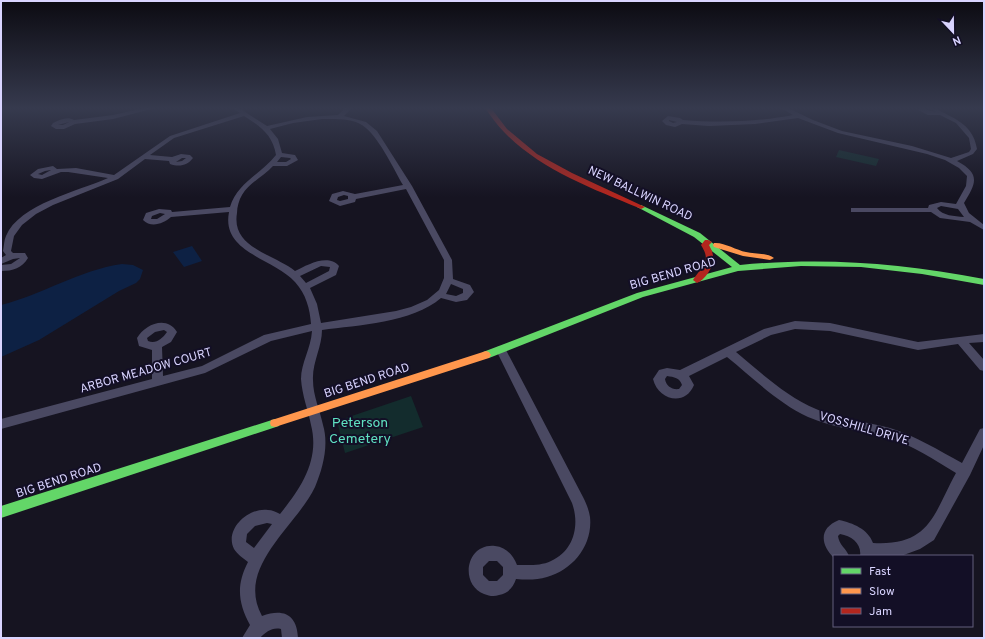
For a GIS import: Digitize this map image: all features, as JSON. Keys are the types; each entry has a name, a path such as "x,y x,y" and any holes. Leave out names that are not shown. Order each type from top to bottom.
{"main road":[{"name":"NEW BALLWIN ROAD","path":"515,138 526,148 544,160 587,183 668,219 691,231 708,242 738,268"},
{"path":"697,280 704,270 709,267 711,261 710,250 705,245 708,242 743,254 764,258 774,257 784,262"},
{"path":"738,268 784,262 823,261 862,263 930,272 984,282"},
{"name":"BIG BEND ROAD","path":"1,512 501,350 640,295 738,268"}],"street":[{"path":"10,256 7,251 8,238 18,225 26,218 46,205 93,188 115,177 144,157 162,142 170,138"},
{"path":"255,632 253,619 248,609 246,594 249,576 256,559 308,488 315,472 321,440 313,411 307,380 309,365 316,339 317,327 314,309 305,287 294,275 270,259 246,246 236,237 232,229 233,209 238,196 273,164 279,155 277,140 275,138"},
{"path":"378,138 408,186 448,260 448,280 440,295 456,300 464,298 468,294 469,292 467,286 448,280"},
{"path":"866,138 921,150 951,161 961,167 970,176 971,181 968,190 960,203 961,207 972,220 984,228"},
{"path":"951,161 971,153 974,149 971,138"},
{"path":"273,164 287,164 295,160 292,156 279,155"},
{"path":"144,157 173,159"},
{"path":"55,172 85,171 115,177"},
{"path":"353,197 408,186"},
{"path":"933,210 932,207 936,204 961,207"},
{"path":"169,215 233,209"},
{"path":"854,210 933,210 944,216 972,220"},
{"path":"1,261 10,256 19,255 24,258 22,262 15,266 1,268"},
{"path":"294,275 324,263 331,263 335,266 333,273 305,287"},
{"name":"ARBOR MEADOW COURT","path":"1,424 211,367 263,340 275,336 317,327 398,315 421,307 440,295"},
{"path":"681,375 768,332 795,325 830,327 918,346 984,338"},
{"path":"960,340 984,367"},
{"path":"157,345 158,382"},
{"path":"501,350 578,501 583,516 582,532 576,550 564,561 549,570 537,572 511,572"},
{"name":"VOSSHILL DRIVE","path":"729,352 787,400 812,413 841,424 872,429 899,437 964,471"},
{"path":"841,555 836,551 830,539 831,532 839,527 858,534 863,539 868,553 915,544 928,537 984,433"},
{"path":"256,559 240,546 238,541 241,529 248,522 262,516 268,516 282,522"},
{"path":"255,632 265,622 280,620 289,628 290,638"}],"green space":[{"path":"839,150 879,159 876,166 836,157"},
{"name":"Peterson Cemetery","path":"411,396 423,427 345,453 337,421"}],"water":[{"path":"192,246 202,261 184,267 173,252"},
{"path":"122,264 133,265 143,270 140,279 136,283 119,291 39,340 1,357 1,305 16,301 76,277 106,267"}],"traffic: fast":[{"path":"641,207 697,235 738,268 801,263 861,264 922,271 984,282"},
{"path":"486,355 640,295 738,268"},
{"path":"1,512 275,423"}],"traffic: slow":[{"path":"717,245 743,254 770,258"},
{"path":"275,423 486,355"}],"traffic: jam":[{"path":"513,138 552,166 641,207"},
{"path":"697,280 709,264 710,255 705,245 708,242"}]}
